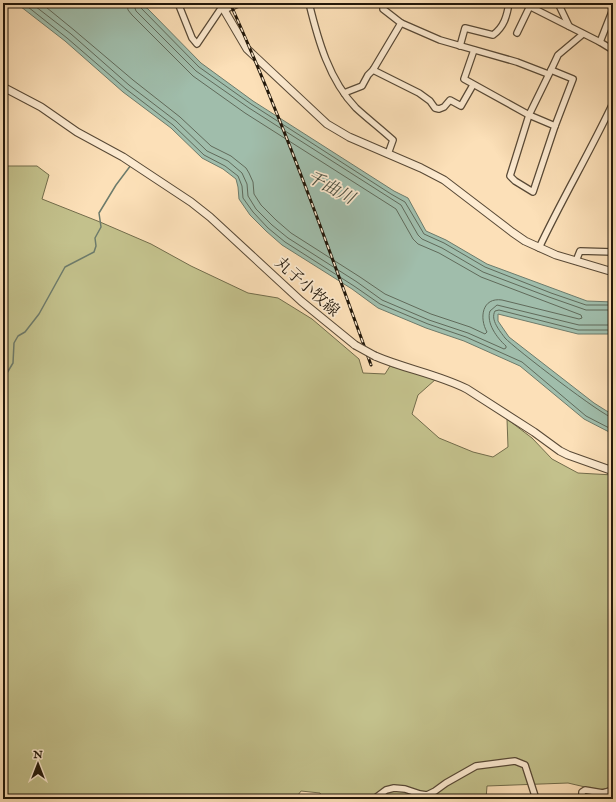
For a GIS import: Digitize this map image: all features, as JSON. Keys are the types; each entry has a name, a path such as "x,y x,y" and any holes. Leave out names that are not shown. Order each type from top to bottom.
{"street":[{"path":"178,3 192,38 197,44 222,7 240,3"},
{"path":"309,3 313,21 329,66 344,93 356,107 393,140 388,154"},
{"path":"384,3 384,9 401,23 440,40 517,62 550,72 573,79 555,126 533,192 515,181 510,176 529,115 550,72 558,55 583,34"},
{"path":"460,46 465,28 493,35 499,30 506,20 509,3"},
{"path":"523,3 613,50"},
{"path":"558,3 569,26"},
{"path":"517,33 530,6"},
{"path":"222,7 247,49 327,124 349,137 422,168 444,180 512,232 540,248 613,272"},
{"path":"600,42 613,9"},
{"path":"344,93 362,86 401,23"},
{"path":"474,50 464,79 529,115 555,126"},
{"path":"373,70 419,93 439,110 450,100 461,106 474,85"},
{"name":"丸子小牧線","path":"3,87 41,107 77,132 123,157 191,202 216,222 301,301 355,345 391,363 456,383 534,432 560,451 613,471"},
{"path":"540,248 549,227 583,164 613,103"},
{"path":"576,261 580,251 613,252"},
{"path":"374,799 386,790 394,788 405,789 427,795 476,766 515,761 525,765 536,799"},
{"path":"582,799 582,792 585,790 603,793 613,790"}],"shaded area":[{"path":"3,166 37,166 49,175 42,199 151,244 191,266 248,293 278,298 312,319 359,359 363,373 385,374 390,366 436,379 418,395 412,414 439,438 473,452 493,457 508,447 507,419 532,438 552,459 578,473 613,475 613,787 598,790 568,783 487,786 486,799 323,799 320,793 301,791 295,799 20,799 16,795 14,799 3,799"}],"water":[{"name":"千曲川","path":"16,3 140,3 148,9 201,63 253,101 394,191 408,198 426,231 446,240 487,264 587,301 613,302 613,334 578,334 498,314 498,321 509,337 594,403 613,415 613,434 584,419 520,366 464,341 426,328 378,308 352,289 282,245 250,215 239,199 236,179 223,169 202,158 171,128 123,92 65,41"}],"waterway":[{"path":"3,375 7,373 13,363 14,343 18,336 25,332 39,314 65,267 94,252 96,246 95,238 101,227 99,213 116,185 131,165"}],"railway":[{"path":"230,3 286,137 371,365"}]}
